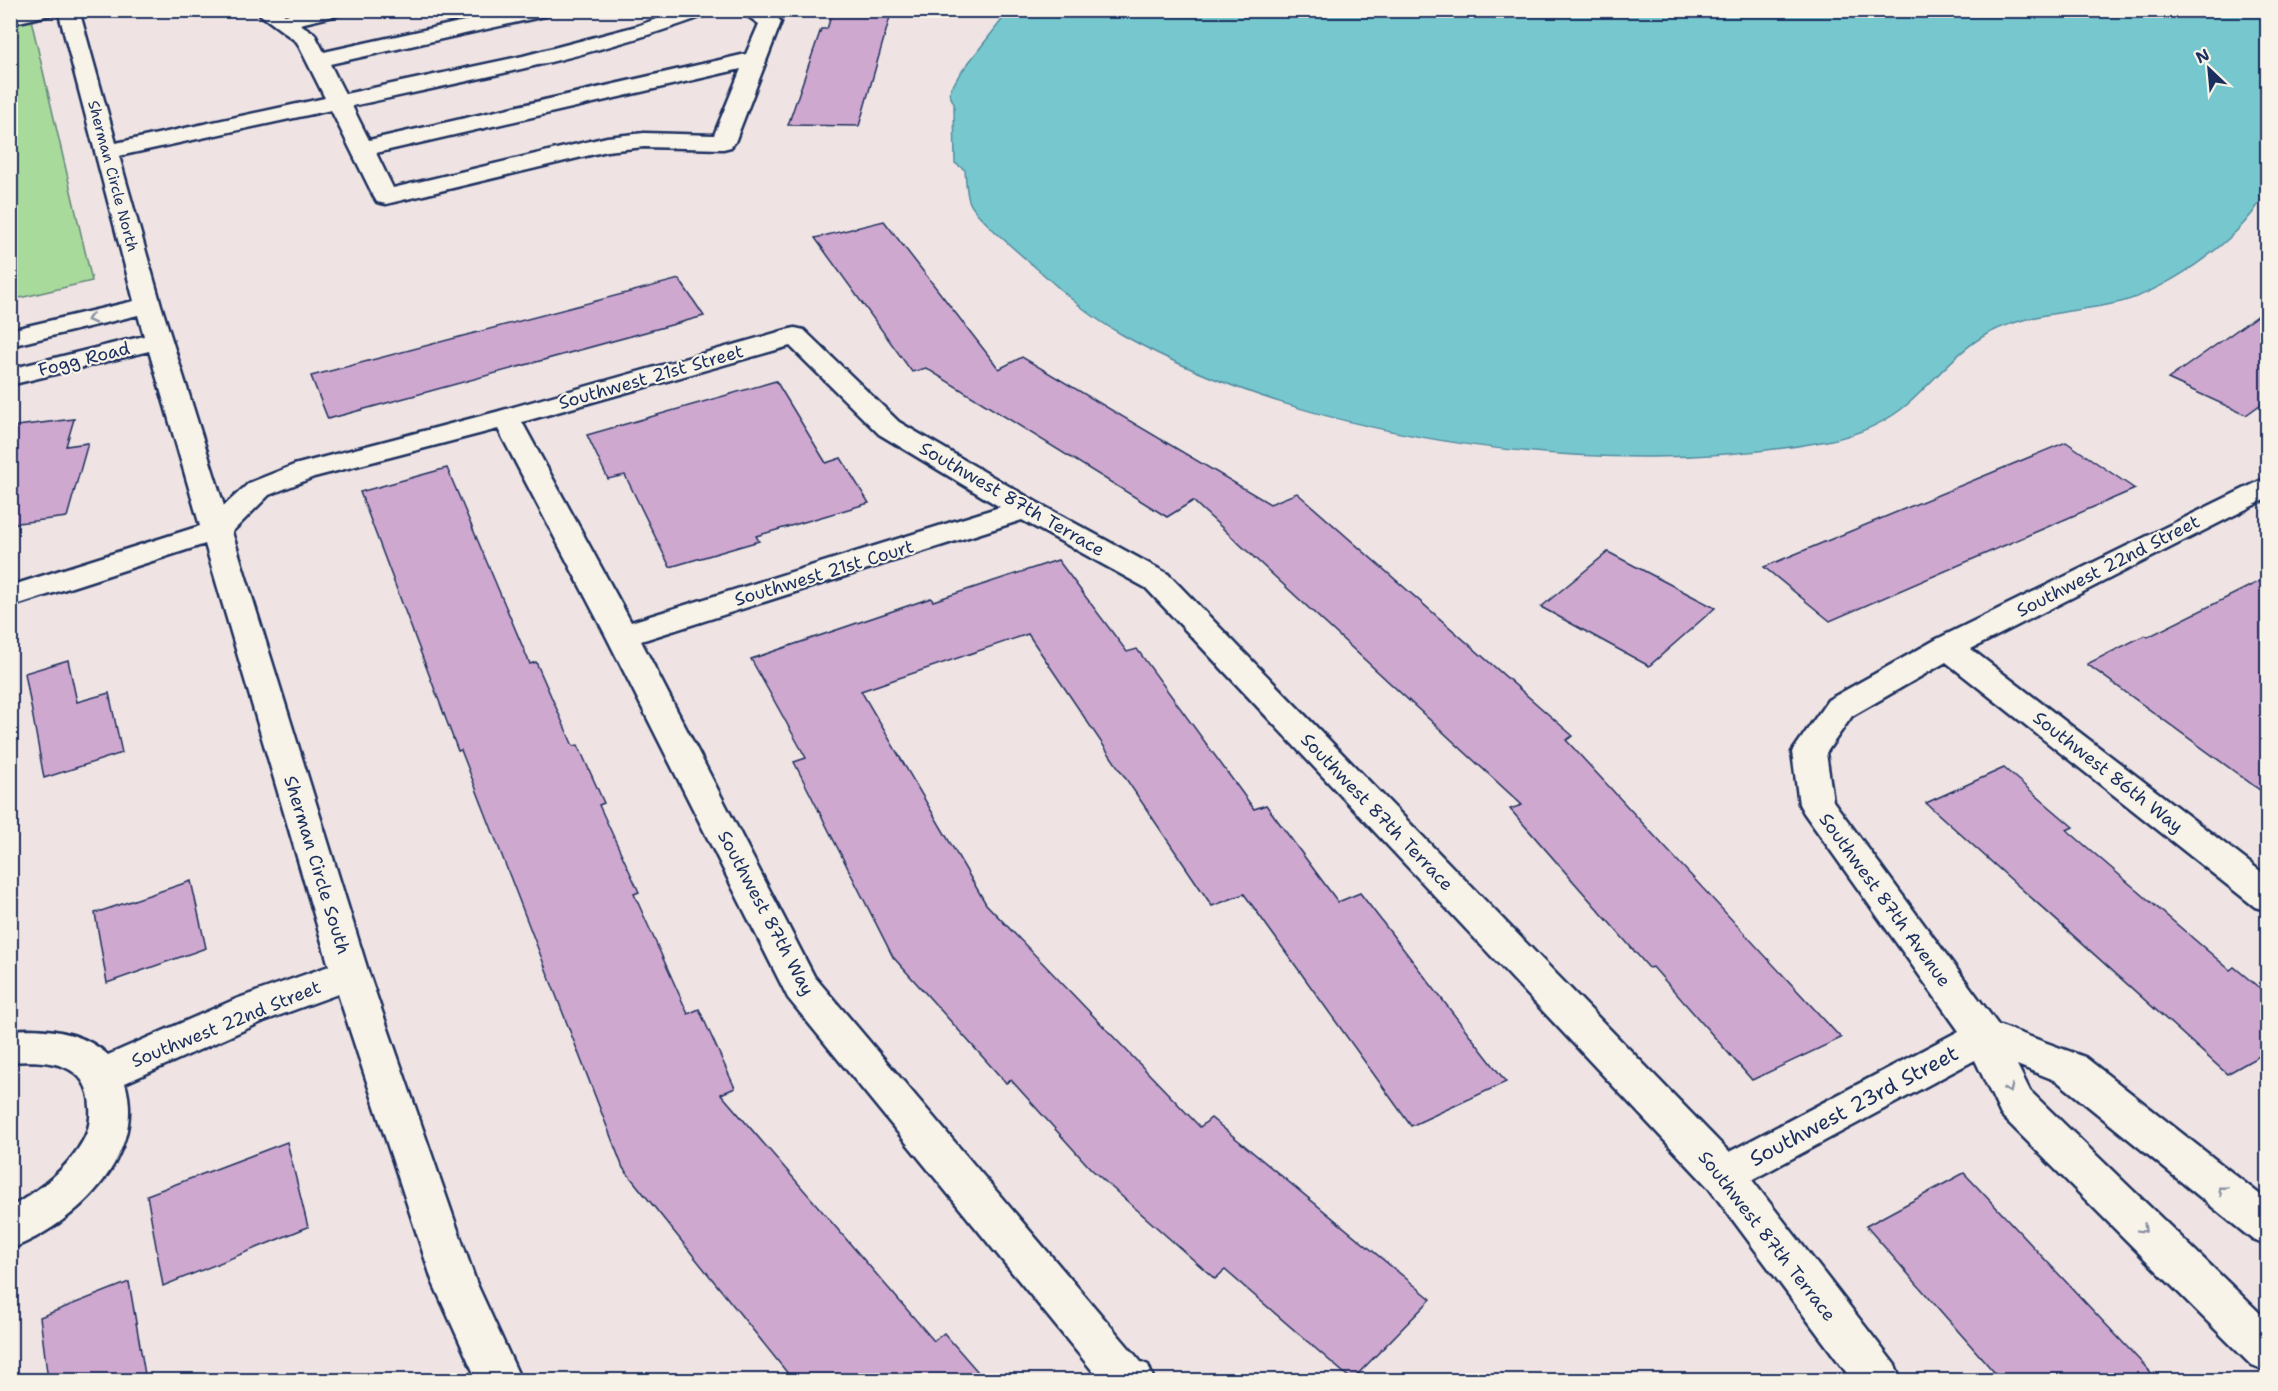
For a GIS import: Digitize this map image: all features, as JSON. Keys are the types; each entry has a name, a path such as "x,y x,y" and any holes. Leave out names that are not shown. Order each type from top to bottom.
{"street":[{"path":"10,18 47,10"},
{"name":"Sherman Circle North","path":"68,10 158,340"},
{"path":"272,16 335,10"},
{"path":"317,60 545,10"},
{"path":"107,152 535,59 645,31 702,10"},
{"path":"272,16 306,38 386,196 607,144 644,140 723,142 770,22 749,10"},
{"path":"362,149 755,59"},
{"name":"Fogg Road","path":"10,338 148,305"},
{"name":"Southwest 21st Street","path":"214,531 260,489 304,471 506,418 795,336"},
{"name":"Southwest 87th Terrace","path":"795,336 890,428 1025,509 1157,581 1724,1175 1879,1380"},
{"name":"Fogg Road","path":"10,377 158,340"},
{"name":"Sherman Circle South","path":"158,340 350,974 455,1283 499,1380"},
{"name":"Southwest 87th Way","path":"506,418 622,636 801,987 1126,1378 1132,1380"},
{"name":"Southwest 22nd Street","path":"1948,647 2268,486"},
{"name":"Southwest 21st Court","path":"622,636 1025,509"},
{"path":"10,597 214,531"},
{"name":"Southwest 86th Way","path":"1948,647 2268,897"},
{"name":"Southwest 87th Avenue","path":"1948,647 1840,708 1809,752 1816,804 1984,1036 2015,1103 2268,1351"},
{"name":"Southwest 22nd Street","path":"102,1075 250,1010 350,974"},
{"path":"1984,1036 2070,1069 2268,1227"},
{"name":"Southwest 23rd Street","path":"1724,1175 1984,1036"},
{"path":"10,1046 28,1044 63,1048 91,1060 108,1083 112,1113 102,1147 77,1182 42,1212 10,1230"}],"green space":[{"path":"11,11 29,11 92,281 11,300"}],"water":[{"path":"1006,11 2267,11 2268,180 2259,204 2245,222 2227,240 2184,273 2140,296 2121,302 2038,316 1991,332 1968,346 1900,410 1871,427 1849,435 1827,441 1742,453 1652,457 1559,454 1465,444 1372,427 1282,403 1198,372 1121,334 1100,321 1014,249 974,210 970,203 965,170 955,163 954,104 949,93 959,75 1005,16"}],"building":[{"path":"833,10 892,10 859,126 788,125 821,29 827,29"},
{"path":"884,221 999,369 1022,357 1270,504 1297,493 1573,736 1566,740 1841,1038 1752,1080 1653,967 1649,968 1510,809 1522,805 1193,501 1167,517 926,368 912,372 815,238"},
{"path":"679,279 704,316 328,419 311,376"},
{"path":"2268,308 2268,399 2246,415 2168,379"},
{"path":"776,381 826,463 841,458 869,503 756,536 759,541 670,567 625,475 608,479 587,435"},
{"path":"74,419 66,446 88,443 67,517 10,524 10,444 17,426"},
{"path":"2066,442 2135,489 1830,621 1764,567"},
{"path":"447,468 530,664 536,662 573,746 578,745 604,803 599,805 639,892 634,894 688,1014 699,1009 735,1088 721,1094 934,1341 944,1333 985,1380 793,1380 623,1168 461,750 458,751 360,492"},
{"path":"1608,552 1715,608 1649,666 1541,607"},
{"path":"1058,560 1127,652 1137,649 1254,809 1266,805 1338,902 1360,893 1506,1082 1411,1126 1244,894 1212,906 1028,634 861,691 986,904 1200,1127 1211,1118 1431,1299 1352,1380 1225,1270 1215,1279 1091,1169 1011,1080 1006,1083 893,957 794,762 806,758 751,659 931,598 933,601"},
{"path":"2268,577 2268,796 2087,664 2145,635 2148,637"},
{"path":"68,660 77,702 109,693 122,753 44,778 25,673"},
{"path":"2004,768 2073,827 2067,830 2230,970 2234,967 2268,995 2268,1051 2227,1074 1926,803"},
{"path":"191,881 206,948 107,983 95,913"},
{"path":"287,1142 308,1227 163,1286 147,1195"},
{"path":"1964,1173 2158,1380 2001,1380 1866,1226"},
{"path":"129,1282 146,1380 48,1380 40,1317"}]}
